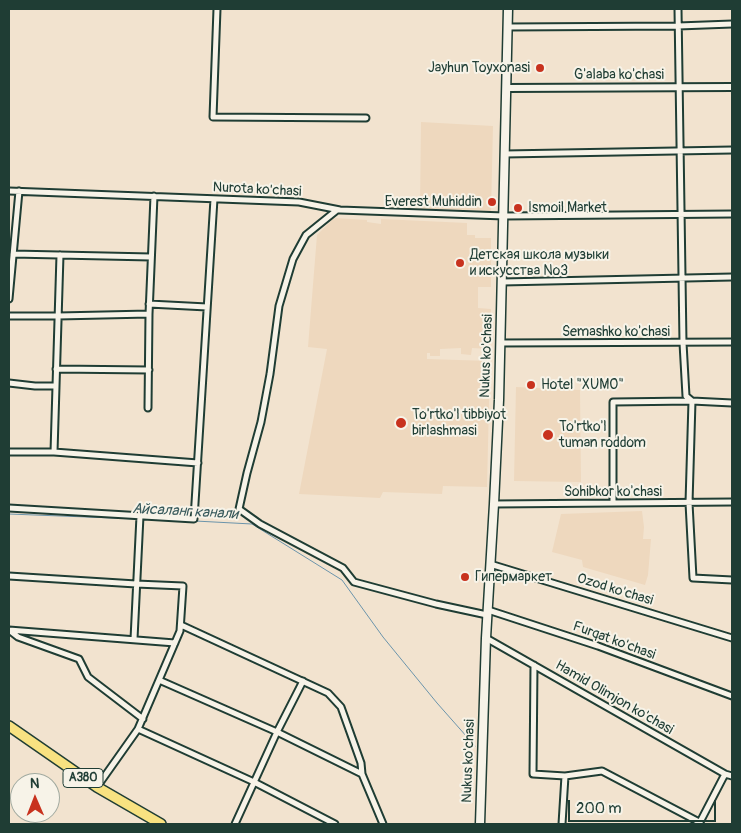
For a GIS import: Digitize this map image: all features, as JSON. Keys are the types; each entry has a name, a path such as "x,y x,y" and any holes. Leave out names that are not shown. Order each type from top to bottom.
{"highway":[{"name":"A380","path":"9,726 96,787 160,824"}],"main road":[{"name":"Nukus ko'chasi","path":"480,824 487,613 494,504 500,343 508,9"}],"street":[{"path":"217,9 213,116 366,118"},
{"path":"678,9 683,342 686,396 692,401"},
{"path":"508,27 732,24"},
{"name":"G'alaba ko'chasi","path":"506,88 732,87"},
{"path":"505,154 732,150"},
{"name":"Nurota ko'chasi","path":"9,191 300,202 337,210 504,216 732,214"},
{"path":"9,299 19,191"},
{"path":"148,408 149,304 154,196"},
{"path":"9,508 194,519 214,199"},
{"name":"Furqat ko'chasi","path":"337,210 306,235 293,259 279,306 270,374 261,422 239,509 260,524 343,568 354,582 436,604 487,613 598,646 732,696"},
{"path":"13,254 151,257"},
{"path":"54,452 60,255"},
{"path":"502,282 732,277"},
{"path":"149,304 207,307"},
{"path":"9,316 149,314"},
{"name":"Semashko ko'chasi","path":"500,343 732,342"},
{"path":"56,369 149,370"},
{"path":"9,383 56,386"},
{"path":"692,401 690,503 692,578 732,580"},
{"path":"613,503 613,402 692,401 732,403"},
{"path":"9,452 54,452 198,463"},
{"name":"Sohibkor ko'chasi","path":"494,504 732,502"},
{"path":"134,639 140,516"},
{"name":"Ozod ko'chasi","path":"490,564 732,638"},
{"path":"9,576 183,586 180,631 138,729 96,787"},
{"path":"181,625 328,693 341,707 361,763 362,774 384,824"},
{"path":"9,630 175,642"},
{"path":"9,630 18,637 79,659 88,677 142,719"},
{"name":"Hamid Olimjon ko'chasi","path":"486,638 724,774 732,776"},
{"path":"534,665 533,774 565,776 602,771 699,823 724,774"},
{"path":"159,680 277,732 362,774"},
{"path":"235,824 277,732 303,682"},
{"path":"138,729 254,782 335,824"},
{"path":"562,824 565,776"}],"shaded area":[{"path":"421,122 493,126 491,211 420,209"},
{"path":"334,218 367,220 367,222 381,224 381,219 467,223 467,235 475,235 475,238 491,238 491,287 478,287 478,308 491,309 490,349 472,348 471,355 461,354 461,348 440,349 440,356 430,356 430,353 427,353 427,359 490,361 487,487 443,486 442,494 383,492 380,498 299,494 327,349 308,347 317,235"},
{"name":"To'rtko'l tuman roddom","path":"516,387 580,390 581,482 514,481"},
{"path":"642,511 643,539 651,539 648,575 645,585 583,567 582,560 552,552 561,514"}],"waterway":[{"name":"Айсаланг канали","path":"9,514 138,519"},
{"name":"Айсаланг канали","path":"142,519 186,521"},
{"name":"Айсаланг канали","path":"195,521 252,524 342,580 383,637 475,746"}],"place":[{"name":"Jayhun Toyxonasi","path":"540,68"},
{"name":"Everest Muhiddin","path":"492,202"},
{"name":"Ismoil Market","path":"518,208"},
{"name":"Детская школа музыки и искусства №3","path":"460,263"},
{"name":"Hotel \"XUMO\"","path":"531,385"},
{"name":"To'rtko'l tibbiyot birlashmasi","path":"401,423"},
{"name":"To'rtko'l tuman roddom","path":"548,435"},
{"name":"Гипермаркет","path":"465,577"}]}
